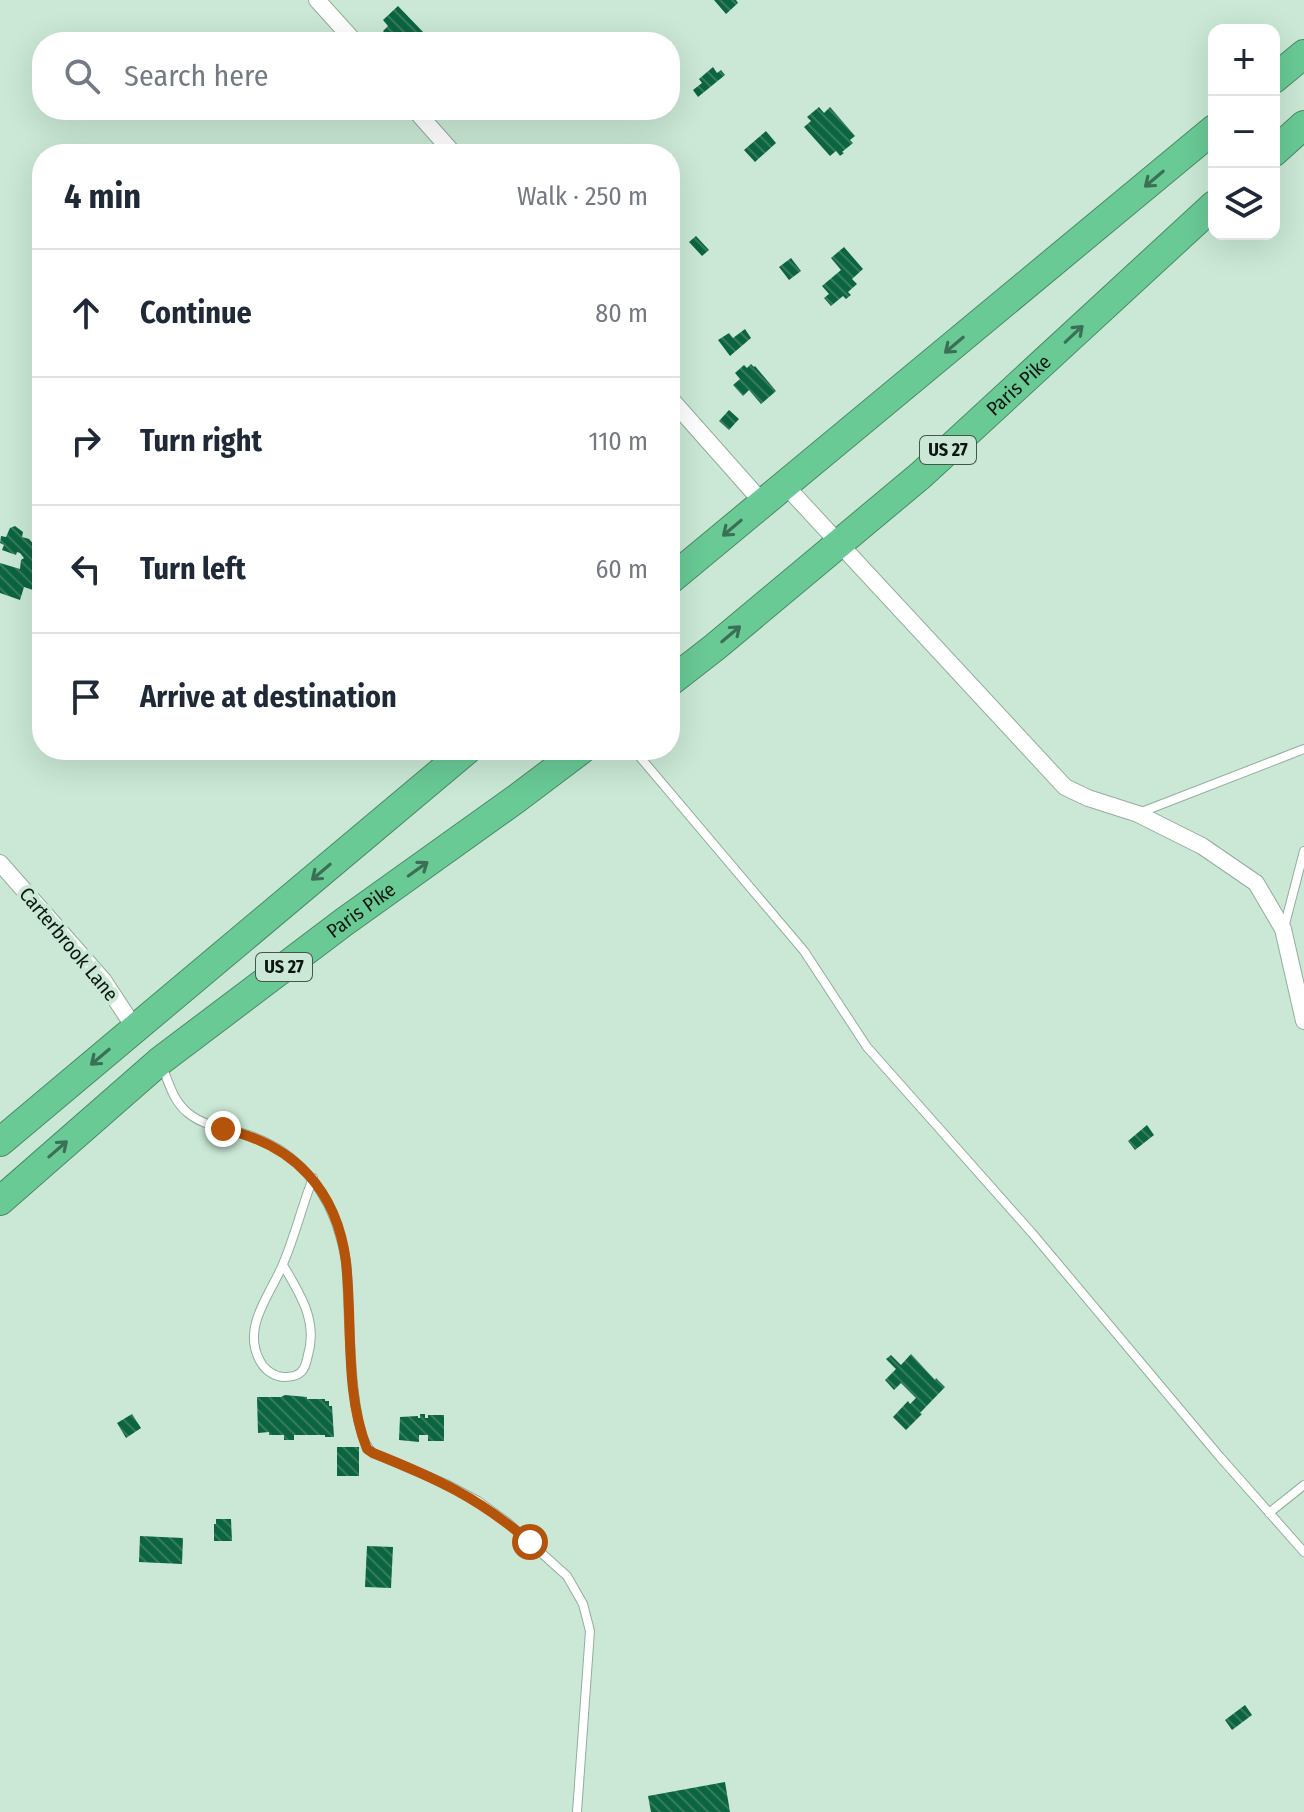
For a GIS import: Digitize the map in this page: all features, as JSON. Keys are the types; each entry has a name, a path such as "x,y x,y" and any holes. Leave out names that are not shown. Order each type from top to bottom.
{"highway":[{"path":"1280,74 1304,54"},
{"path":"1280,147 1304,125"},
{"path":"680,572 1208,134"},
{"name":"Paris Pike","path":"680,674 921,475 1208,211"},
{"name":"US 27","path":"0,1142 455,760"},
{"name":"Paris Pike","path":"0,1201 160,1061 344,922 568,760"},
{"path":"134,1027 160,1061"}],"street":[{"path":"317,0 346,32"},
{"path":"424,120 445,144"},
{"path":"680,409 763,503"},
{"path":"785,485 1065,787 1138,814 1202,846 1256,883 1283,929 1304,1021"},
{"name":"Carterbrook Lane","path":"0,863 103,980 134,1027"}],"lane":[{"path":"1138,814 1304,749"},
{"path":"642,760 804,951 867,1047 1022,1222 1304,1552"},
{"path":"1283,929 1304,851"},
{"path":"160,1061 175,1100 186,1112 199,1121 246,1134 277,1148 313,1178 325,1197 343,1244 350,1350 357,1408 367,1449 478,1501 507,1522 567,1576 583,1604 590,1631 577,1812"},
{"path":"283,1265 306,1306 312,1324 306,1362 302,1372 293,1376 278,1376 260,1363 253,1335 260,1310 283,1265 313,1178"},
{"path":"1269,1513 1304,1485"}],"building":[{"path":"714,0 736,0 738,3 726,14"},
{"path":"398,6 423,32 384,32 388,26 383,20"},
{"path":"713,67 717,73 721,70 725,75 698,97 693,90 702,83 699,79"},
{"path":"819,107 824,113 830,107 855,136 850,140 853,143 840,156 836,151 830,156 804,127 811,121 807,117"},
{"path":"766,131 776,143 755,162 744,150"},
{"path":"696,236 709,250 702,256 689,242"},
{"path":"844,247 863,269 852,279 857,284 848,292 851,295 846,299 843,296 831,306 824,298 829,294 822,286 841,270 831,258"},
{"path":"791,258 801,271 789,280 779,267"},
{"path":"745,329 751,338 730,356 718,340 729,333 733,338"},
{"path":"751,364 776,391 761,404 749,390 743,396 733,385 740,379 735,373 744,365 747,368"},
{"path":"729,410 739,419 729,430 719,421"},
{"path":"15,526 23,532 22,537 32,542 32,590 24,587 20,600 0,593 0,563 20,569 24,558 20,553 16,555 2,550 1,536 6,537 10,528"},
{"path":"1147,1125 1154,1135 1135,1150 1128,1141"},
{"path":"911,1354 945,1387 906,1430 893,1417 908,1401 910,1404 916,1398 901,1383 894,1390 885,1380 896,1369 886,1359 891,1355 901,1365"},
{"path":"285,1395 329,1401 334,1437 294,1435 294,1440 284,1440 284,1435 258,1433 257,1397"},
{"path":"132,1414 141,1428 126,1438 117,1423"},
{"path":"420,1414 425,1414 425,1418 428,1415 444,1415 444,1441 428,1441 428,1435 419,1435 419,1442 399,1440 400,1417 420,1418"},
{"path":"337,1447 359,1447 359,1476 337,1476"},
{"path":"216,1519 231,1519 232,1541 214,1541"},
{"path":"140,1536 183,1538 182,1564 139,1562"},
{"path":"367,1546 393,1547 391,1588 365,1587"},
{"path":"1245,1705 1252,1715 1232,1730 1225,1720"},
{"path":"725,1782 730,1812 651,1812 648,1796"}],"route":[{"path":"223,1129 246,1134 277,1148 313,1178 325,1197 343,1244 350,1350 357,1408 367,1449 429,1475 478,1501 530,1542"}]}
